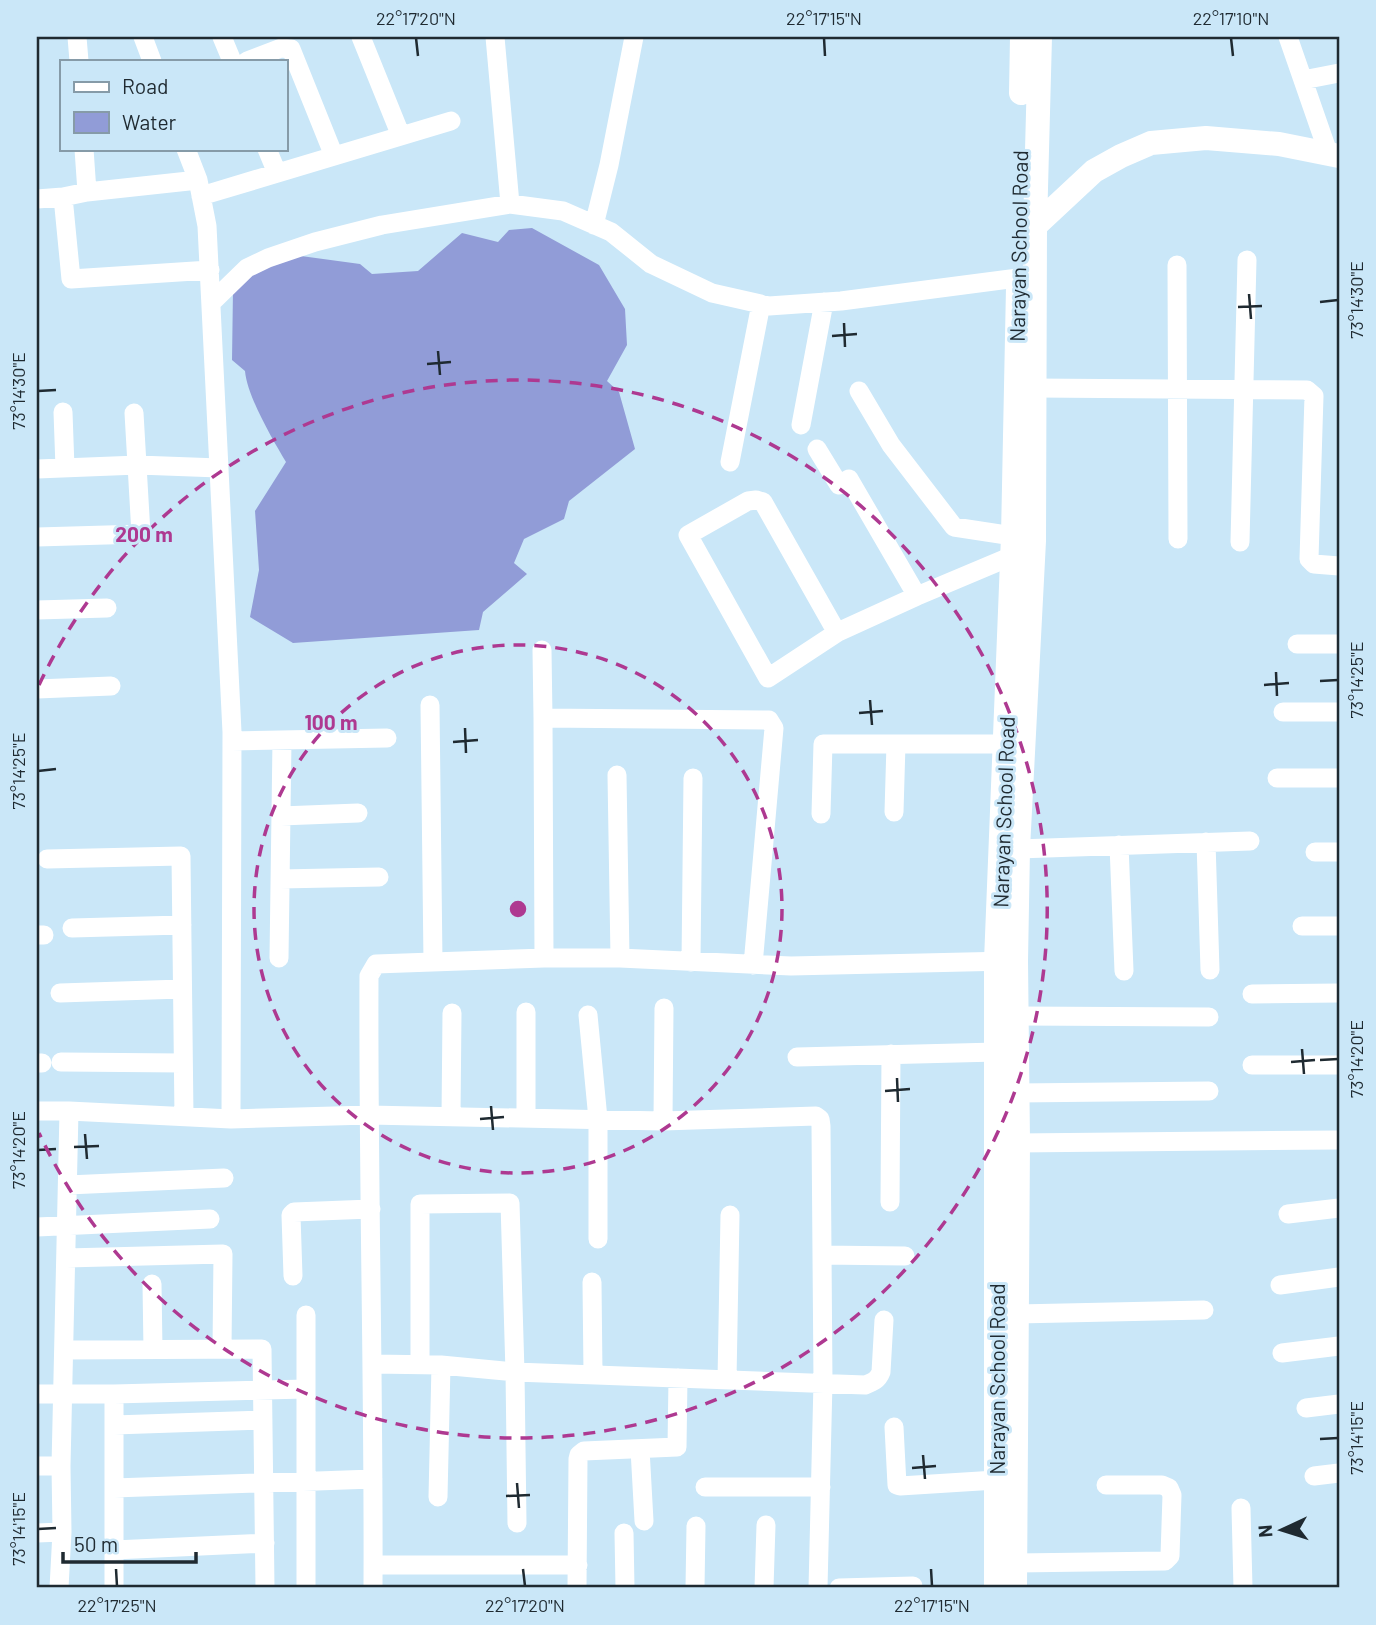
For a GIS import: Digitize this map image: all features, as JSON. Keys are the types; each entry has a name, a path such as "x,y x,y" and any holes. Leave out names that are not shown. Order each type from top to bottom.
{"street":[{"path":"77,37 79,60"},
{"path":"143,37 152,60"},
{"path":"222,37 232,60"},
{"path":"361,37 401,136"},
{"path":"495,37 510,204"},
{"path":"594,225 609,165 634,37"},
{"name":"Narayan School Road","path":"996,1588 996,1479 1007,1143 997,1052 1006,961 1006,744 1020,544 1026,278 1022,37"},
{"path":"1015,1588 1017,1314 1007,1143 1017,1093 1017,1016 1006,961 1018,849 1020,544 1034,388 1026,278 1035,226 1040,37"},
{"path":"1288,37 1334,155"},
{"path":"250,60 281,48 291,49 334,156"},
{"path":"1303,80 1339,73"},
{"path":"37,199 87,192 200,188 277,173 452,121"},
{"path":"1035,226 1094,171 1151,144 1206,138 1279,144 1334,155"},
{"path":"84,150 87,192"},
{"path":"186,150 200,188 207,226 232,741 231,1119"},
{"path":"267,150 277,173"},
{"path":"63,197 71,279 209,270"},
{"path":"211,303 247,268 315,242 383,225 510,204 563,211 611,232 651,264 700,288 769,306 1026,278"},
{"path":"1240,542 1247,260"},
{"path":"1177,265 1178,540"},
{"path":"801,425 824,302"},
{"path":"730,462 761,304"},
{"path":"1034,388 1307,390 1314,396 1309,559 1314,564 1339,566"},
{"path":"859,391 891,445 954,527 1020,544"},
{"path":"63,412 65,468"},
{"path":"37,537 141,534 134,413"},
{"path":"817,449 839,485 849,479 918,596"},
{"path":"37,470 138,465 219,468"},
{"path":"838,632 763,502 748,501 688,535 768,678 838,632 918,596 1020,544"},
{"path":"37,610 107,608"},
{"path":"1297,644 1339,644"},
{"path":"542,650 544,958"},
{"path":"37,689 111,687"},
{"path":"430,705 433,962"},
{"path":"1283,712 1339,712"},
{"path":"542,718 769,720 772,723 774,728 753,965"},
{"path":"232,741 387,738"},
{"path":"279,958 282,740"},
{"path":"821,814 823,744 1006,744"},
{"path":"894,812 896,744"},
{"path":"618,775 620,958"},
{"path":"691,962 693,778"},
{"path":"1277,778 1339,778"},
{"path":"281,816 358,813"},
{"path":"1018,849 1250,841"},
{"path":"1206,842 1210,970"},
{"path":"1119,845 1124,971"},
{"path":"1315,852 1339,852"},
{"path":"47,859 181,856 184,1117"},
{"path":"280,879 379,877"},
{"path":"72,928 182,925"},
{"path":"1302,926 1339,926"},
{"path":"373,1588 369,976 376,964 544,958 620,958 791,966 1006,961"},
{"path":"60,993 182,989"},
{"path":"1252,994 1339,993"},
{"path":"663,1121 664,1009"},
{"path":"526,1012 526,1118"},
{"path":"451,1116 452,1013"},
{"path":"588,1015 597,1119 598,1239"},
{"path":"1017,1016 1209,1017"},
{"path":"797,1057 997,1052"},
{"path":"890,1202 891,1054"},
{"path":"47,1062 183,1063"},
{"path":"1252,1065 1339,1065"},
{"path":"1017,1093 1209,1091"},
{"path":"37,1111 231,1119 369,1115 663,1121 816,1116 820,1119 821,1126 823,1382 818,1588"},
{"path":"59,1588 69,1111"},
{"path":"1007,1143 1339,1140"},
{"path":"68,1185 224,1178"},
{"path":"420,1365 420,1204 510,1203 517,1523"},
{"path":"1287,1214 1339,1208"},
{"path":"293,1276 290,1215 294,1212 370,1209"},
{"path":"727,1380 730,1215"},
{"path":"37,1227 210,1219"},
{"path":"66,1258 223,1254 222,1349"},
{"path":"822,1255 905,1256"},
{"path":"1280,1285 1339,1277"},
{"path":"592,1282 593,1374"},
{"path":"152,1284 153,1350"},
{"path":"1017,1314 1204,1310"},
{"path":"306,1315 306,1588"},
{"path":"373,1364 865,1385 874,1381 881,1372 884,1320"},
{"path":"1282,1353 1339,1346"},
{"path":"64,1350 262,1349 265,1588"},
{"path":"439,1497 441,1365"},
{"path":"577,1588 579,1455 584,1451 677,1447 678,1378"},
{"path":"37,1394 306,1389"},
{"path":"114,1394 114,1588"},
{"path":"1306,1408 1339,1404"},
{"path":"114,1425 263,1420"},
{"path":"894,1427 897,1485 996,1479"},
{"path":"640,1449 643,1521"},
{"path":"37,1466 61,1466"},
{"path":"1314,1476 1339,1473"},
{"path":"114,1488 373,1479"},
{"path":"1016,1563 1165,1561 1170,1556 1172,1495 1169,1488 1162,1485 1106,1485"},
{"path":"705,1487 821,1487"},
{"path":"1241,1508 1243,1588"},
{"path":"764,1588 766,1525"},
{"path":"695,1526 695,1588"},
{"path":"37,1533 62,1532"},
{"path":"624,1533 625,1588"},
{"path":"114,1550 264,1543"},
{"path":"373,1565 578,1565"},
{"path":"839,1588 913,1586"}],"water":[{"path":"532,228 599,265 625,309 627,345 607,381 619,392 635,449 569,501 564,519 524,539 514,563 527,574 483,612 479,630 293,643 250,617 259,570 255,511 286,462 255,405 245,371 232,360 233,290 249,271 301,256 360,264 372,274 418,271 462,233 498,242 509,230"}]}
